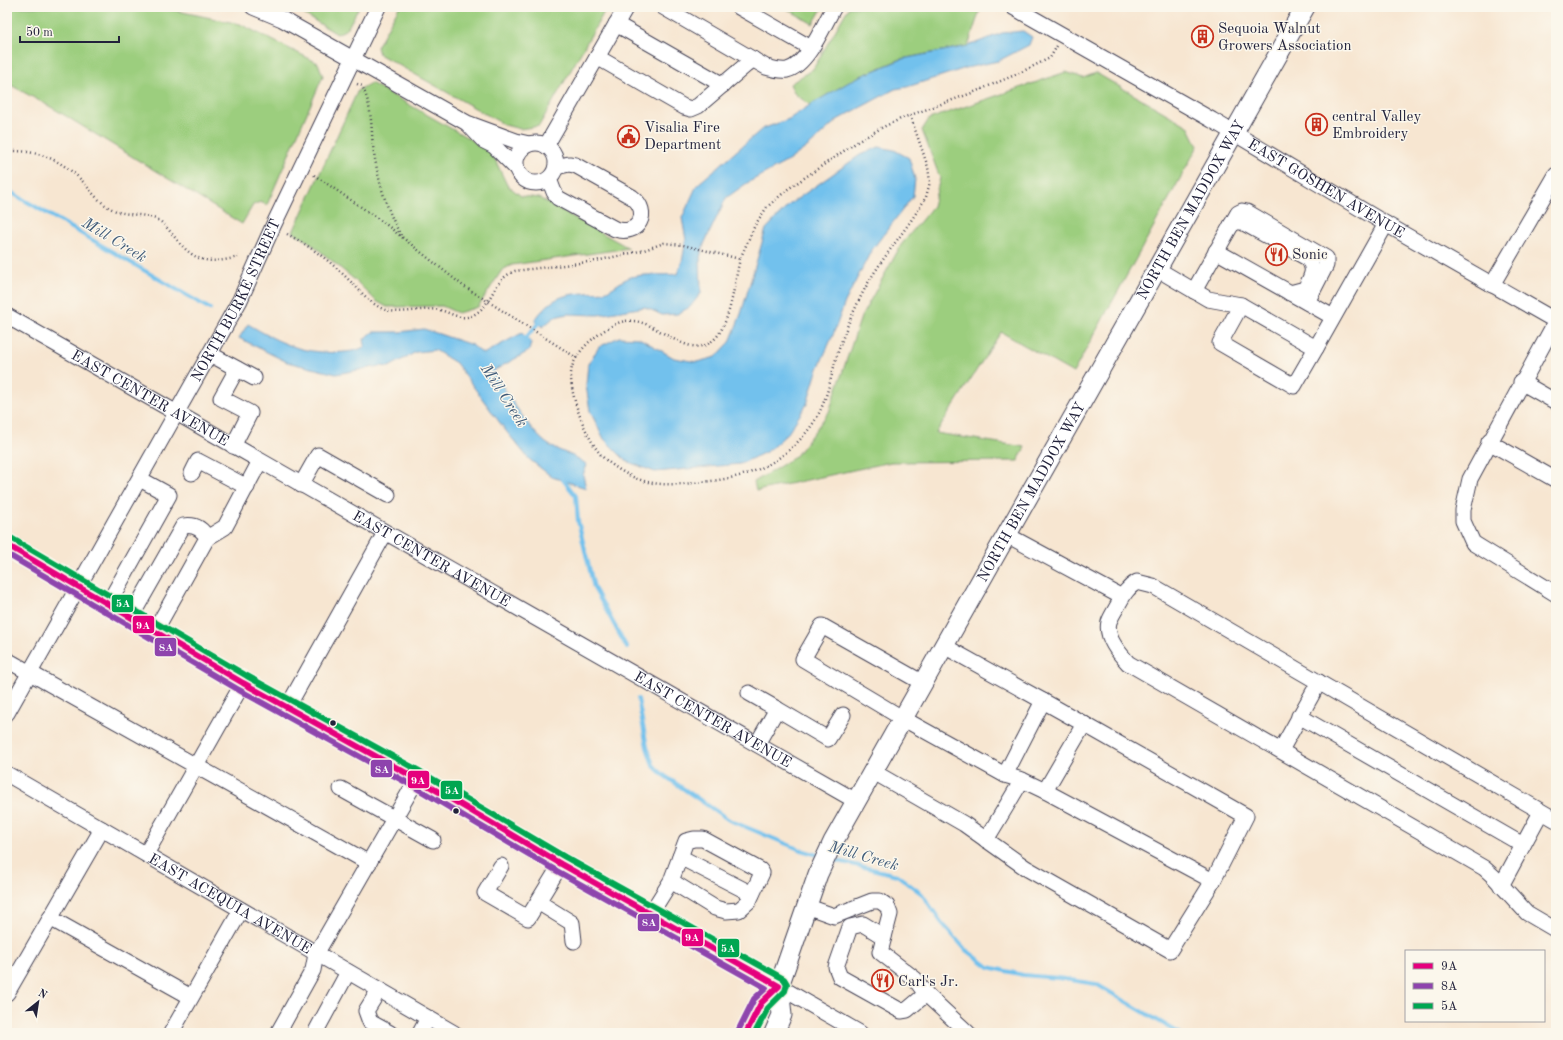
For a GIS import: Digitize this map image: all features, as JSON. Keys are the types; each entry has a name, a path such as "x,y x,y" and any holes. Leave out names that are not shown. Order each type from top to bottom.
{"main road":[{"name":"NORTH BEN MADDOX WAY","path":"779,986 806,906 830,848 872,771 1305,7"},
{"path":"746,1033 761,1003 779,986"},
{"path":"774,1033 782,1015 779,986"}],"street":[{"path":"254,7 282,19 467,123 516,141 546,146 555,155 553,173 554,192 558,198 615,229 622,231 631,230 638,225 642,210 638,202 632,197 575,165 569,164 553,173 538,184 526,181 518,173 516,167 517,155 520,150 529,144"},
{"name":"NORTH BURKE STREET","path":"7,713 240,300 352,59 378,7"},
{"path":"546,146 626,7"},
{"path":"663,7 766,67 777,70 787,70 797,66 811,48 834,7"},
{"path":"739,7 811,48"},
{"name":"EAST GOSHEN AVENUE","path":"1013,7 1234,133 1386,224 1556,321"},
{"path":"616,24 723,85"},
{"path":"597,57 684,107 691,109 698,106 753,59"},
{"path":"467,123 484,141 498,149 516,167"},
{"path":"1492,285 1556,175"},
{"path":"1194,291 1238,213 1242,211 1247,212 1326,258 1326,265 1307,302"},
{"path":"1231,225 1236,222 1242,222 1307,258 1312,264 1314,272 1305,289 1290,293"},
{"path":"1241,305 1220,343 1294,386 1386,224"},
{"path":"1216,251 1333,317"},
{"path":"1156,269 1208,299 1241,305 1316,348"},
{"name":"EAST CENTER AVENUE","path":"7,316 856,801"},
{"path":"1556,321 1470,478 1464,499 1464,521 1467,532 1473,543 1556,594"},
{"path":"210,354 254,378"},
{"path":"233,446 250,413 221,398 237,368"},
{"path":"1522,382 1556,402"},
{"path":"1489,442 1556,480"},
{"path":"301,485 318,455 388,495"},
{"path":"192,473 198,461 247,487"},
{"path":"155,631 207,538 225,526 260,461"},
{"path":"108,604 169,495 140,479"},
{"path":"131,617 183,526 191,524 203,531 207,538"},
{"path":"287,708 385,533"},
{"path":"1007,535 1122,597"},
{"path":"7,545 243,683 417,780 561,864 651,913 860,1033"},
{"path":"1556,820 1153,586 1137,582 1128,588 1109,621 1108,626 1113,642 1120,655 1128,663 1484,868 1527,913 1556,930"},
{"path":"923,682 822,626 803,659 902,718 1005,775 1022,780 1045,791 1212,881"},
{"path":"872,771 964,824 1026,868 1170,950 1212,881 1246,816 944,646"},
{"path":"7,660 369,863"},
{"path":"1281,750 1319,682"},
{"path":"146,854 243,683"},
{"path":"749,693 828,739 843,715"},
{"path":"1005,775 1043,701"},
{"path":"757,744 777,709"},
{"path":"1299,716 1523,845"},
{"path":"1045,791 1084,724"},
{"name":"EAST ACEQUIA AVENUE","path":"7,774 454,1033"},
{"path":"278,1033 313,970 316,954 417,780"},
{"path":"986,840 1022,780"},
{"path":"341,789 433,840"},
{"path":"1501,886 1541,812"},
{"path":"7,993 102,829"},
{"path":"651,913 671,881 686,841 703,839 760,870 761,877 749,901 739,910 726,911 715,908 671,881"},
{"path":"680,857 752,894"},
{"path":"501,866 486,893 528,918 561,864"},
{"path":"806,906 834,916 872,902 880,901 887,906 890,914 880,952 915,978 926,994 968,1033"},
{"path":"538,902 572,923 574,941"},
{"path":"171,1033 241,910"},
{"path":"50,918 191,997"},
{"path":"884,937 863,924 850,927 836,967 836,972 840,977 901,1011 907,1010 926,994"},
{"path":"315,1033 348,972"},
{"path":"378,990 366,1011 370,1022 390,1033"},
{"path":"420,1033 428,1018"}],"path":[{"path":"910,116 928,167 930,182 926,197 879,264 850,318 825,399 818,414 806,432 790,449 759,470 721,480 667,485 635,479 604,458 593,444 584,424 574,394 572,367 586,344 614,324 632,320 647,323 677,341 690,346 701,346 712,342 721,330 729,310 740,260 755,225 767,207 788,189 857,142 883,127 910,116 1015,76 1050,58 1064,36"},
{"path":"356,84 362,86 368,98 372,117 376,165 385,198 398,229 405,240"},
{"path":"7,151 37,153 66,166 102,203 114,210 160,221 188,253 199,259 213,262 238,257"},
{"path":"314,176 382,222 462,285 577,358"},
{"path":"288,234 307,244 347,278 374,304 384,310 440,310 465,318 478,312 497,283 506,275 515,271 596,261 644,250 664,243 706,250 740,260"}],"green space":[{"path":"7,7 158,7 240,24 318,63 323,76 267,205 260,202 253,205 242,224 56,110 7,83"},
{"path":"292,7 359,7 347,29 337,34"},
{"path":"399,7 607,7 539,126 520,129 505,125 379,54 377,47"},
{"path":"784,7 823,7 813,24"},
{"path":"849,7 981,7 968,46 901,59 856,78 810,105 795,94 790,84 813,69"},
{"path":"1066,72 1083,78 1096,73 1188,126 1198,146 1073,373 1001,332 936,433 1025,447 1018,461 891,462 756,491 754,482 795,457 829,412 861,317 901,245 933,206 940,178 922,130 929,119"},
{"path":"371,83 491,151 507,185 521,196 539,198 629,248 512,265 502,270 478,307 458,313 442,306 387,307 376,301 356,281 308,241 293,232 358,90"}],"water":[{"path":"1023,31 1032,37 1029,45 998,61 966,68 907,87 895,89 837,120 811,144 788,161 747,183 726,198 704,244 700,257 701,293 690,307 677,314 662,315 645,307 598,315 567,314 555,317 542,327 535,320 545,307 556,299 569,295 604,292 631,277 643,275 677,274 682,262 686,240 682,218 697,185 762,129 789,119 856,78 902,59 968,46 1002,33"},
{"path":"879,147 894,150 909,158 915,179 913,196 871,251 845,302 833,335 817,371 807,404 788,433 768,451 740,464 655,472 626,461 604,439 590,411 586,385 588,364 599,347 619,337 639,338 674,358 697,362 716,357 730,342 741,314 766,229 790,204 860,155"},
{"path":"248,324 289,345 321,352 342,352 359,349 365,346 364,339 373,332 400,332 424,329 472,345 483,354 522,333 531,342 529,351 493,371 519,411 542,439 549,445 587,465 583,475 586,488 552,477 529,459 506,431 456,363 435,350 416,352 389,367 381,366 336,374 287,362 239,338"}],"waterway":[{"name":"Mill Creek","path":"7,190 210,309"},
{"path":"524,340 541,320"},
{"name":"Mill Creek","path":"560,476 576,496 578,521 594,588 627,648"},
{"name":"Mill Creek","path":"638,699 647,747 653,765 662,774 729,820 801,850 821,856"},
{"name":"Mill Creek","path":"830,859 897,875 922,894 941,922 965,949 989,967 1023,975 1058,978 1096,984 1179,1033"}],"transit line":[{"name":"5A","path":"11,538 247,676 421,772 565,857 784,979 787,984 785,991 768,1008 755,1033"},
{"name":"9A","path":"7,545 243,683 417,779 561,864 779,986 761,1003 746,1033"},
{"name":"8A","path":"7,554 239,690 413,786 557,871 766,988 754,999 739,1029"}],"place":[{"name":"Sequoia Walnut Growers Association","path":"1202,37"},
{"name":"central Valley Embroidery","path":"1316,125"},
{"name":"Visalia Fire Department","path":"628,136"},
{"name":"Sonic","path":"1276,254"},
{"name":"Carl's Jr.","path":"882,981"}]}
